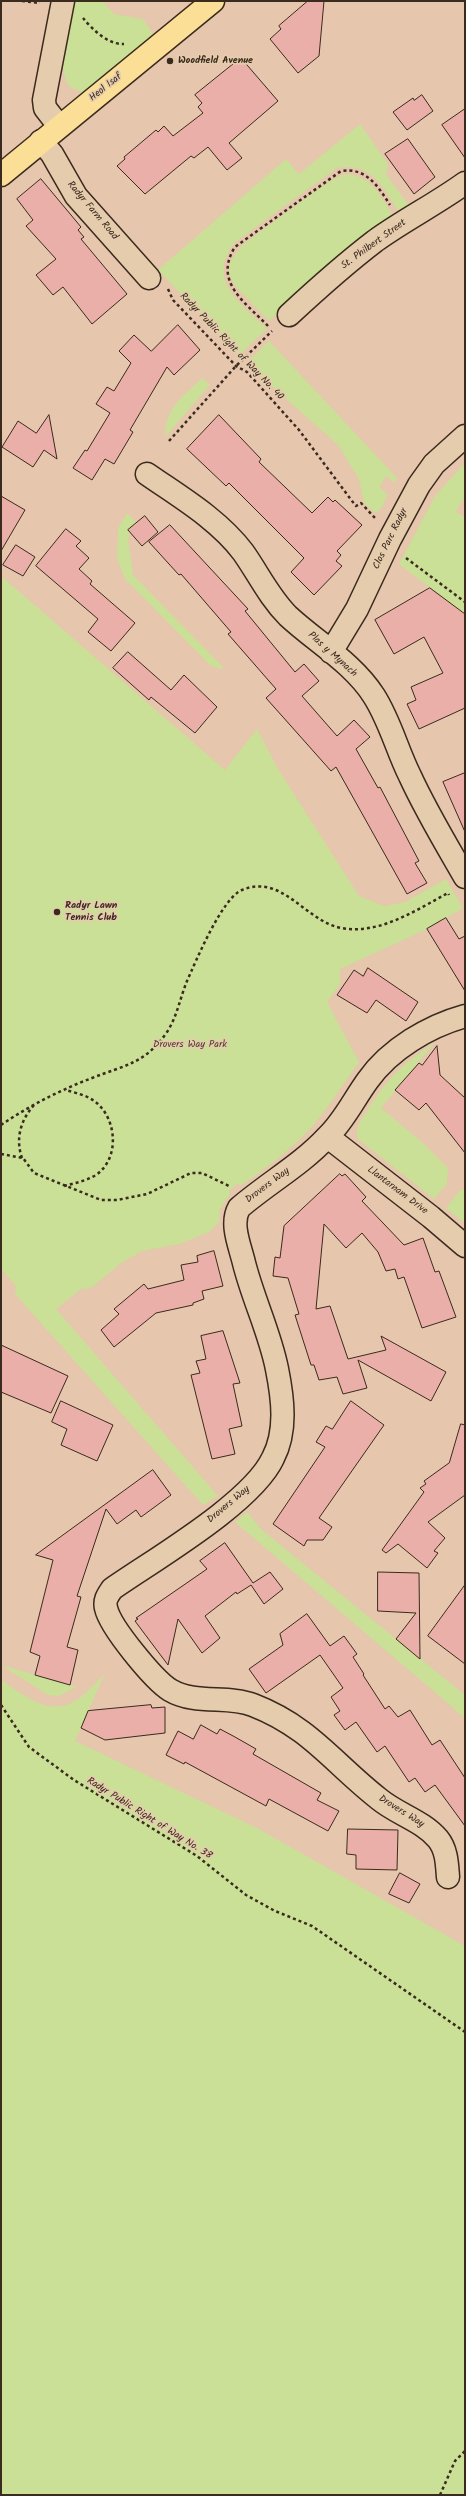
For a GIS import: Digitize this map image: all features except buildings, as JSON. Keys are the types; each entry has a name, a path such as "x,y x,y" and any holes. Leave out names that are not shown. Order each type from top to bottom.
{"main road":[{"name":"Heol Isaf","path":"1,176 41,140 213,1"}],"street":[{"path":"59,126 45,108 44,100 72,7"},
{"name":"Radyr Farm Road","path":"41,140 52,154 76,196 149,278"},
{"name":"St. Philbert Street","path":"289,315 346,263 402,223 432,207 465,183"},
{"name":"Clos Parc Radyr","path":"331,652 357,609 393,533 419,485 434,464 465,436"},
{"name":"Plas y Mynach","path":"147,474 220,528 242,551 272,599 288,616 331,652 373,695 387,720 458,884"},
{"name":"Drovers Way","path":"448,1877 439,1840 427,1828 379,1799 295,1725 251,1704 191,1697 172,1692 160,1684 148,1672 110,1618 106,1608 106,1599 112,1588 230,1506 263,1475 273,1458 282,1427 282,1392 271,1342 245,1266 236,1232 235,1215 248,1200 290,1170 328,1137 368,1079 385,1061 420,1035 445,1022 465,1016"},
{"name":"Llantarnam Drive","path":"328,1137 431,1216 465,1246"}],"path":[{"path":"72,7 91,28 106,39 120,44 128,44"},
{"path":"272,331 235,291 227,278 228,258 235,246 331,176 349,170 361,172 372,179 402,223"},
{"name":"Radyr Public Right of Way No. 40","path":"149,278 157,278 166,285 173,300 236,366 247,372 300,430 356,506 362,503 376,520"},
{"path":"169,441 236,366 289,315"},
{"path":"405,558 465,602"},
{"path":"1,1125 37,1102 92,1077 129,1066 143,1058 157,1046 176,1015 186,982 224,905 240,890 263,885 276,889 319,918 341,928 351,928 391,923 448,893 452,896 458,884"},
{"path":"64,1090 81,1094 98,1103 107,1115 113,1141 106,1166 97,1174 78,1183 64,1186"},
{"path":"37,1102 27,1113 22,1124 19,1142 22,1158 34,1173 101,1200 117,1200 147,1194 181,1176 202,1173 233,1188"},
{"path":"1,1154 22,1158"},
{"name":"Radyr Public Right of Way No. 38","path":"1,1705 29,1747 74,1780 197,1856 246,1895 275,1911 312,1926 465,2032"},
{"path":"440,2495 455,2461 465,2451"}],"green space":[{"path":"57,1 102,1 114,14 143,19 152,32 152,39 109,91 84,93 70,87 66,81 60,55 46,41 49,14"},
{"path":"360,124 388,164 386,174 410,207 400,213 375,178 368,173 349,167 337,168 234,243 226,257 224,269 225,280 230,290 238,300 267,329 239,355 158,270 286,159 299,174"},
{"path":"344,174 353,175 368,182 380,195 394,217 327,268 269,321 234,285 229,273 230,262 242,245 328,182"},
{"path":"269,341 397,478 395,483 387,476 379,487 388,495 380,510 375,513 364,503 359,479 338,445 246,363"},
{"path":"202,378 210,385 165,437 168,418 176,403"},
{"path":"465,463 465,496 456,512 465,517 465,614 399,564 435,496"},
{"path":"127,513 137,523 128,538 133,575 223,667 221,669 211,666 125,579 117,558 118,528"},
{"name":"Drovers Way Park","path":"1,576 225,770 257,729 278,769 359,896 385,906 405,902 446,879 463,908 427,929 340,969 340,984 327,1002 359,1062 325,1110 303,1136 284,1154 263,1170 242,1185 237,1184 230,1190 229,1196 220,1209 219,1222 209,1232 179,1244 142,1251 121,1263 91,1288 81,1289 56,1309 218,1496 203,1505 15,1294 16,1286 1,1269"},
{"path":"435,1042 381,1108 423,1143 448,1168 447,1184 434,1199 358,1139 357,1131 362,1118 374,1099 396,1072"},
{"path":"460,1190 465,1190 465,1223 446,1208"},
{"path":"247,1512 262,1530 465,1695 465,1718 235,1522"},
{"path":"1,1665 76,1687 59,1696 48,1695"},
{"path":"104,1675 75,1741 257,1828 465,1946 465,2495 1,2495 1,1680 34,1701 52,1706 61,1706 80,1698"}],"place":[{"name":"Woodfield Avenue","path":"170,61"},
{"name":"Radyr Lawn Tennis Club","path":"57,912"}]}
